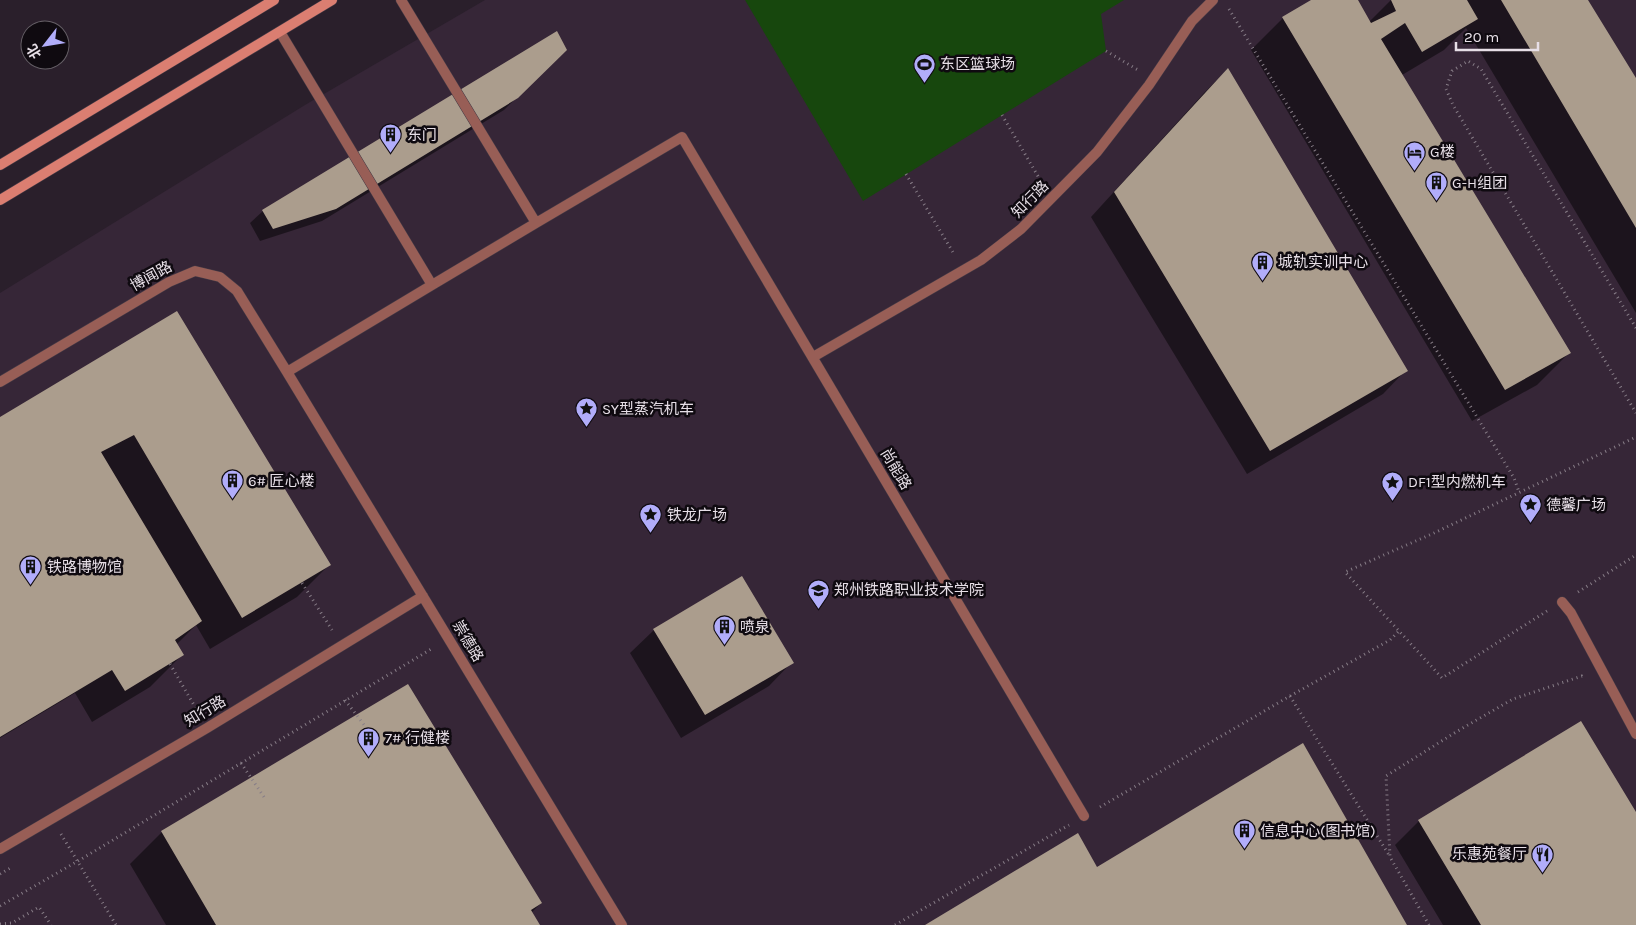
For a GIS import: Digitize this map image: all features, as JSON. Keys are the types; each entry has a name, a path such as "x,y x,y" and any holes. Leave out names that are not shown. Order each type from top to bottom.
{"street":[{"path":"0,165 274,0"},
{"path":"0,200 332,0"},
{"path":"287,372 536,223 401,0"},
{"name":"知行路","path":"812,357 981,260 1021,229 1098,152 1149,85 1192,21 1213,0"},
{"path":"280,32 432,285"},
{"name":"尚能路","path":"536,223 682,137 1084,816"},
{"name":"博闻路","path":"0,382 169,282 195,271 220,277 237,291 287,372"},
{"name":"崇德路","path":"287,372 622,925"},
{"name":"知行路","path":"0,849 207,728 423,596"},
{"path":"1562,602 1571,613 1636,734"}],"path":[{"path":"1228,8 1514,478 1519,492"},
{"path":"1106,51 1136,68 1149,85"},
{"path":"1636,328 1481,69 1468,62 1452,71 1446,89 1453,105 1636,412"},
{"path":"1002,115 1051,199"},
{"path":"906,174 964,270"},
{"path":"1636,437 1434,533 1344,572 1442,678 1636,555"},
{"path":"302,583 341,645"},
{"path":"895,925 1390,640 1399,631"},
{"path":"0,906 449,638"},
{"path":"170,664 207,728"},
{"path":"1390,857 1386,776 1513,699 1582,676 1589,682"},
{"path":"1290,696 1390,857 1429,925"},
{"path":"345,700 368,730"},
{"path":"241,763 266,800"},
{"path":"52,818 116,925"},
{"path":"0,924 12,923 39,907 51,925"}],"shaded area":[{"name":"郑州铁路职业技术学院","path":"485,0 1636,0 1636,925 0,925 0,293 305,105"}],"green space":[{"name":"东区篮球场","path":"745,0 1124,0 1101,14 1106,51 863,201"}],"building":[{"name":"G-H组团","path":"1311,0 1358,0 1371,23 1396,11 1391,0 1467,0 1478,19 1422,52 1405,23 1381,39 1571,353 1505,390 1282,17"},
{"path":"1501,0 1588,0 1636,78 1636,228"},
{"name":"东门","path":"557,31 567,50 518,98 336,209 273,229 262,210"},
{"name":"城轨实训中心","path":"1228,68 1408,371 1270,451 1114,192"},
{"name":"6# 匠心楼","path":"177,311 331,565 242,618 134,435 101,452 202,621 175,640 184,655 125,691 112,670 0,737 0,417"},
{"name":"喷泉","path":"742,576 794,663 705,715 653,629"},
{"name":"7# 行健楼","path":"408,684 542,903 531,910 540,925 216,925 161,831"},
{"name":"乐惠苑餐厅","path":"1581,721 1636,812 1636,925 1481,925 1418,820"},
{"name":"信息中心(图书馆)","path":"1303,743 1407,925 925,925 1078,833 1097,867"}],"place":[{"name":"东区篮球场","path":"924,83"},
{"name":"东门","path":"391,154"},
{"name":"G楼","path":"1414,171"},
{"name":"G-H组团","path":"1436,202"},
{"name":"城轨实训中心","path":"1262,281"},
{"name":"SY型蒸汽机车","path":"586,428"},
{"name":"6# 匠心楼","path":"232,500"},
{"name":"DF1型内燃机车","path":"1392,501"},
{"name":"德馨广场","path":"1530,524"},
{"name":"铁龙广场","path":"651,534"},
{"name":"铁路博物馆","path":"31,586"},
{"name":"郑州铁路职业技术学院","path":"818,609"},
{"name":"喷泉","path":"724,646"},
{"name":"7# 行健楼","path":"369,757"},
{"name":"信息中心(图书馆)","path":"1244,850"},
{"name":"乐惠苑餐厅","path":"1543,873"}]}
